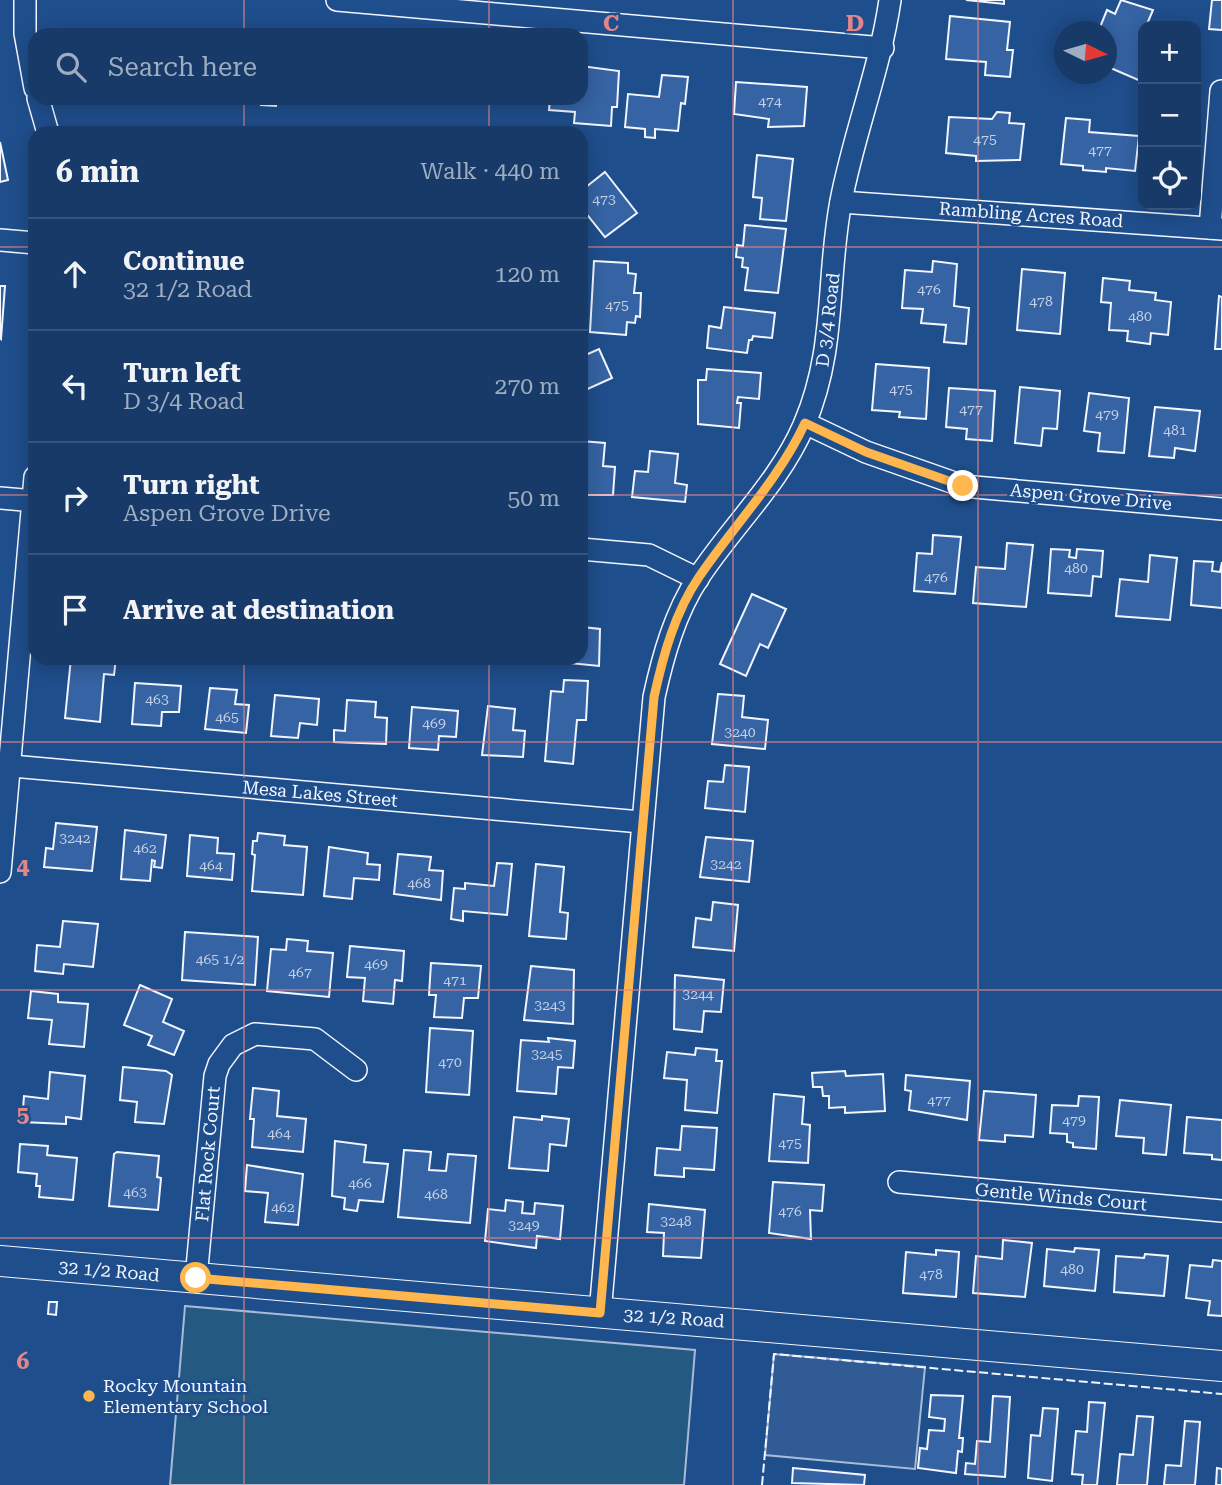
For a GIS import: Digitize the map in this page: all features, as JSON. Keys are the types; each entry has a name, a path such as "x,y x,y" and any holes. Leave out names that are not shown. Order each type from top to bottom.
{"street":[{"path":"25,0 28,50"},
{"path":"337,0 883,48"},
{"name":"D 3/4 Road","path":"600,1313 640,822 654,697 661,665 679,615 698,579 774,479 805,423 822,373 828,339 841,202 883,48 890,0"},
{"path":"1216,229 1221,91"},
{"path":"40,105 46,126"},
{"name":"Rambling Acres Road","path":"841,202 1216,229"},
{"path":"0,240 28,242"},
{"name":"Aspen Grove Drive","path":"805,423 866,452 963,486 1222,509"},
{"path":"0,498 28,500"},
{"path":"588,550 649,555 698,579"},
{"path":"0,872 5,766 28,556"},
{"name":"Mesa Lakes Street","path":"5,766 640,822"},
{"name":"Flat Rock Court","path":"196,1278 215,1076 225,1054 244,1038 255,1034 315,1039 356,1070"},
{"name":"Gentle Winds Court","path":"899,1182 1222,1211"},
{"name":"32 1/2 Road","path":"0,1261 1222,1366"}],"shaded area":[{"path":"185,1306 695,1350 684,1485 170,1485"},
{"path":"774,1354 925,1367 915,1469 765,1455"}],"building":[{"path":"966,0 1004,0 1004,4"},
{"path":"1121,0 1153,10 1148,21 1138,21 1138,80 1117,71 1117,21 1102,21 1107,10 1115,14"},
{"path":"1212,0 1222,0 1222,30 1209,29"},
{"path":"950,16 1010,22 1007,50 1013,50 1010,77 985,75 986,62 946,59"},
{"path":"588,67 619,71 617,107 612,107 611,126 574,123 575,112 549,110 549,105 588,105"},
{"path":"662,75 688,77 685,104 681,103 678,131 655,129 655,138 645,137 645,129 625,127 628,94 659,97"},
{"path":"736,82 807,87 804,126 768,127 769,119 734,114"},
{"path":"997,112 1010,113 1009,123 1024,124 1020,160 976,161 976,156 946,153 949,117 992,119"},
{"path":"1066,118 1090,120 1089,132 1138,136 1135,171 1106,168 1106,172 1083,170 1083,166 1061,164"},
{"path":"0,142 8,180 0,182"},
{"path":"757,155 793,159 786,221 760,219 762,198 753,197"},
{"path":"605,172 637,213 605,237 588,216 588,185"},
{"path":"745,225 786,229 778,293 745,290 748,268 742,267 743,258 736,257 737,245 743,246"},
{"path":"594,261 628,263 628,273 636,274 634,293 641,293 640,317 636,316 635,323 627,322 626,335 590,332"},
{"path":"933,261 957,264 954,306 969,308 966,344 944,342 946,325 921,323 923,309 902,308 905,270 932,272"},
{"path":"1022,269 1065,273 1060,334 1017,330"},
{"path":"1103,278 1130,281 1129,290 1156,293 1155,300 1171,302 1168,335 1151,333 1150,344 1127,341 1128,331 1109,330 1111,303 1101,302"},
{"path":"0,286 5,286 1,339 0,338"},
{"path":"1219,296 1222,297 1222,349 1215,349"},
{"path":"724,307 775,313 772,338 753,336 752,340 749,340 747,353 707,348 709,326 721,328"},
{"path":"599,349 612,378 588,389 588,354"},
{"path":"876,364 929,368 926,419 899,417 900,412 872,410"},
{"path":"707,369 761,373 759,399 738,397 737,403 741,403 739,428 698,424 698,380 706,380"},
{"path":"1020,387 1060,391 1057,429 1043,428 1041,446 1015,443"},
{"path":"949,388 995,391 992,441 966,439 967,429 946,427"},
{"path":"1089,393 1129,398 1124,453 1098,451 1100,433 1084,431"},
{"path":"1155,407 1200,411 1195,451 1175,448 1174,458 1149,456"},
{"path":"588,442 605,443 603,466 615,467 613,495 588,495"},
{"path":"650,451 678,454 675,483 687,485 685,502 632,497 635,471 648,472"},
{"path":"933,535 961,537 955,594 914,591 917,553 932,554"},
{"path":"1007,543 1033,545 1026,607 973,603 976,567 1005,569"},
{"path":"1051,549 1070,550 1069,557 1076,558 1077,549 1103,551 1101,577 1093,576 1091,596 1048,593"},
{"path":"1150,555 1177,558 1170,620 1116,616 1120,579 1148,582"},
{"path":"1194,561 1213,562 1212,571 1220,572 1222,562 1222,608 1191,605"},
{"path":"752,594 786,609 768,648 760,644 746,676 720,664"},
{"path":"588,628 600,629 599,666 588,665"},
{"path":"70,665 115,665 114,675 104,674 100,722 65,718"},
{"path":"564,680 588,681 586,720 577,720 573,764 545,761 551,691 563,692"},
{"path":"135,683 181,686 179,712 162,712 161,726 132,724"},
{"path":"210,688 237,690 235,704 249,705 246,733 205,729"},
{"path":"718,694 744,696 742,717 768,720 765,749 712,744"},
{"path":"275,695 319,699 317,725 300,723 298,738 271,736"},
{"path":"347,700 376,702 375,717 387,718 386,744 334,742 334,730 345,731"},
{"path":"488,706 515,709 513,730 525,731 523,757 482,755"},
{"path":"412,707 458,711 456,737 439,736 438,750 409,748"},
{"path":"725,765 749,767 745,812 705,808 708,781 723,782"},
{"path":"56,823 97,827 92,871 44,867 46,848 53,849"},
{"path":"125,830 166,835 162,868 154,867 155,861 152,860 150,881 121,879"},
{"path":"258,833 285,836 284,845 307,847 303,895 252,891 255,855 252,854 253,841 257,841"},
{"path":"190,835 218,838 217,853 234,854 232,880 187,876"},
{"path":"706,837 753,841 749,882 700,877"},
{"path":"329,847 368,853 367,864 380,865 379,880 354,878 352,899 324,896"},
{"path":"398,854 431,857 429,870 443,871 441,900 394,894"},
{"path":"497,863 512,864 507,915 463,911 463,921 451,919 454,888 465,889 465,883 494,886"},
{"path":"536,864 564,867 560,912 568,913 566,939 529,936"},
{"path":"713,902 738,905 734,951 693,947 696,918 711,920"},
{"path":"63,921 98,924 93,967 64,964 63,974 35,971 37,945 60,947"},
{"path":"185,932 258,937 255,985 182,980"},
{"path":"287,939 308,941 307,951 333,953 329,997 267,991 271,949 286,950"},
{"path":"350,946 404,951 402,981 395,980 393,1004 363,1001 365,978 347,977"},
{"path":"431,963 481,966 478,998 464,998 462,1018 434,1017 436,995 429,995"},
{"path":"531,966 574,970 573,1024 524,1020"},
{"path":"675,975 724,980 721,1012 704,1011 702,1032 674,1029"},
{"path":"140,985 172,999 163,1022 184,1031 174,1055 148,1045 152,1036 124,1025"},
{"path":"31,991 58,994 58,1002 88,1004 84,1047 49,1044 52,1020 28,1018"},
{"path":"430,1028 473,1031 469,1095 426,1092"},
{"path":"548,1038 575,1041 573,1068 558,1067 556,1094 517,1091 521,1040 549,1042"},
{"path":"696,1048 717,1050 716,1061 722,1061 717,1113 685,1110 687,1080 664,1078 667,1052 695,1055"},
{"path":"123,1067 166,1071 172,1075 164,1124 135,1122 137,1102 120,1100"},
{"path":"845,1071 846,1076 883,1074 885,1111 845,1113 845,1107 829,1108 829,1096 823,1096 822,1087 813,1087 812,1073"},
{"path":"50,1072 85,1076 81,1119 66,1117 66,1124 22,1122 24,1096 48,1099"},
{"path":"906,1075 970,1081 967,1120 909,1110 911,1091 905,1090"},
{"path":"253,1088 279,1091 277,1116 306,1119 303,1152 252,1147 254,1119 250,1119"},
{"path":"984,1091 1036,1095 1033,1137 1005,1135 1005,1142 979,1140"},
{"path":"774,1094 804,1097 802,1124 810,1125 808,1163 769,1161"},
{"path":"1079,1096 1099,1097 1096,1149 1073,1147 1073,1143 1067,1142 1067,1134 1050,1133 1052,1105 1078,1106"},
{"path":"1120,1100 1171,1105 1166,1155 1143,1153 1144,1138 1116,1136"},
{"path":"542,1116 569,1119 566,1146 550,1144 548,1171 509,1168 514,1117 542,1120"},
{"path":"1187,1117 1222,1120 1222,1160 1212,1159 1212,1155 1184,1153"},
{"path":"682,1126 717,1128 714,1170 684,1168 684,1177 655,1175 657,1148 680,1150"},
{"path":"335,1141 366,1145 364,1162 388,1164 383,1202 359,1200 357,1211 344,1209 345,1198 332,1196"},
{"path":"20,1144 48,1146 47,1155 77,1158 73,1200 39,1197 37,1174 18,1172"},
{"path":"404,1150 431,1152 429,1170 446,1171 448,1154 476,1156 470,1223 398,1217"},
{"path":"117,1152 159,1156 157,1177 161,1178 158,1210 109,1206 114,1154"},
{"path":"247,1165 303,1174 298,1225 265,1222 268,1193 245,1191"},
{"path":"773,1182 824,1185 822,1211 810,1210 811,1239 769,1233"},
{"path":"506,1200 523,1202 522,1213 534,1214 535,1203 563,1206 560,1239 537,1236 536,1248 485,1241 488,1209 505,1211"},
{"path":"649,1204 705,1210 701,1258 663,1256 664,1233 647,1232"},
{"path":"1003,1240 1032,1243 1025,1297 973,1293 976,1256 1002,1259"},
{"path":"1075,1248 1099,1250 1095,1291 1044,1286 1047,1249 1074,1252"},
{"path":"936,1250 959,1252 956,1297 903,1293 906,1252 936,1255"},
{"path":"1145,1254 1168,1256 1164,1296 1114,1292 1116,1256 1144,1258"},
{"path":"1213,1260 1222,1261 1222,1316 1208,1315 1210,1301 1186,1298 1190,1265 1212,1267"},
{"path":"49,1302 57,1302 56,1315 48,1314"},
{"path":"931,1395 963,1396 959,1438 963,1438 962,1452 958,1451 956,1473 918,1468 920,1448 927,1449 929,1430 944,1431 945,1419 929,1417"},
{"path":"993,1396 1010,1397 1005,1477 965,1474 966,1463 975,1464 977,1441 990,1442"},
{"path":"1089,1402 1105,1403 1097,1485 1082,1485 1083,1475 1072,1474 1076,1431 1087,1432"},
{"path":"1043,1408 1058,1409 1052,1481 1028,1478 1031,1435 1040,1436"},
{"path":"1137,1416 1153,1417 1147,1485 1117,1485 1120,1454 1133,1455"},
{"path":"1185,1421 1200,1422 1195,1485 1164,1485 1166,1465 1181,1466"},
{"path":"793,1468 865,1475 864,1485 792,1483"},
{"path":"1217,1468 1222,1469 1222,1485 1216,1485"}],"fence":[{"path":"762,1485 774,1354 1222,1394"}],"place":[{"name":"Rocky Mountain Elementary School","path":"89,1396"}],"route":[{"path":"196,1278 600,1313 640,822 654,697 661,665 683,606 698,579 774,479 805,423 866,452 963,486"}]}
